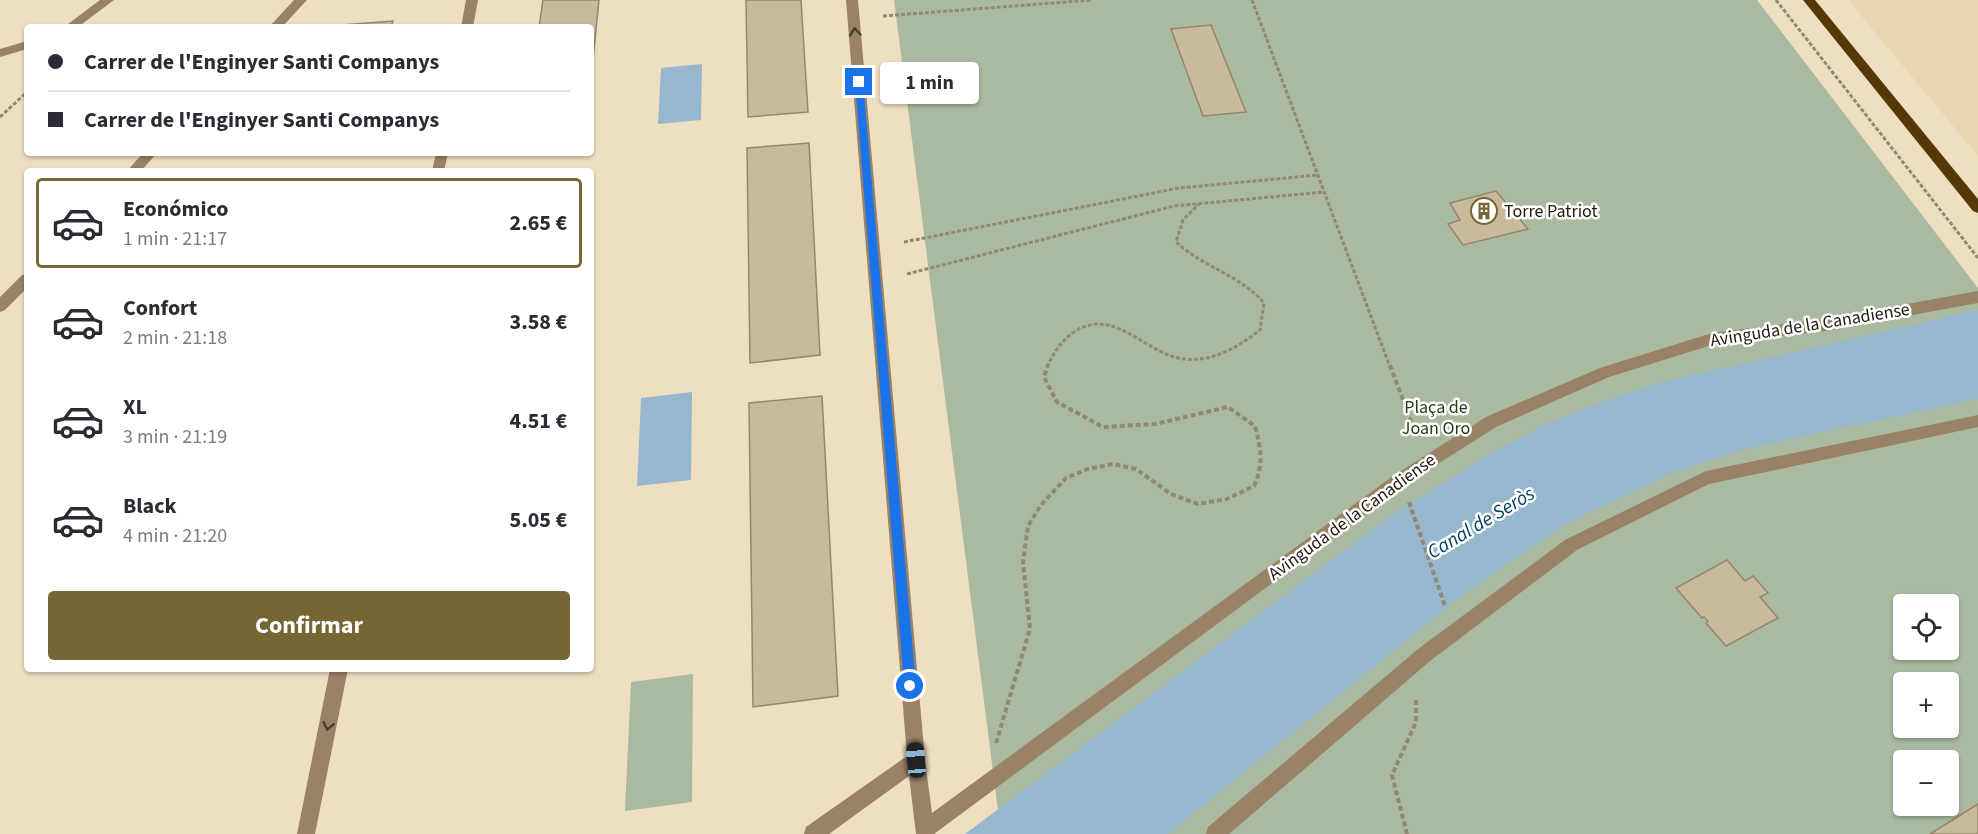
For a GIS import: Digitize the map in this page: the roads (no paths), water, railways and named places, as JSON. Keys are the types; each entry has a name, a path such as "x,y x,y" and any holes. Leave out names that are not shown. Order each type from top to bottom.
{"main road":[{"path":"1809,0 1978,208"}],"street":[{"path":"74,24 108,0"},
{"path":"278,24 302,0"},
{"path":"468,24 472,0"},
{"path":"852,0 924,832"},
{"path":"0,53 24,46"},
{"path":"136,168 148,156"},
{"path":"0,306 24,282"},
{"name":"Avinguda de la Canadiense","path":"924,832 1388,488 1491,422 1605,372 1712,339 1825,325 1978,297"},
{"path":"1215,834 1415,662 1571,545 1706,478 1978,421"},
{"path":"306,834 338,672"},
{"path":"813,834 916,760"}],"water":[{"path":"702,64 701,120 658,124 661,68"},
{"name":"Canal de Seròs","path":"1978,310 1978,399 1752,447 1677,471 1569,522 1461,596 1168,834 965,834 1392,515 1493,452 1544,425 1601,402 1658,383"},
{"path":"692,392 691,480 637,486 641,398"}],"place":[{"name":"Torre Patriot","path":"1484,211"}],"park label":[{"name":"Plaça de Joan Oro","path":"1436,417"}]}
